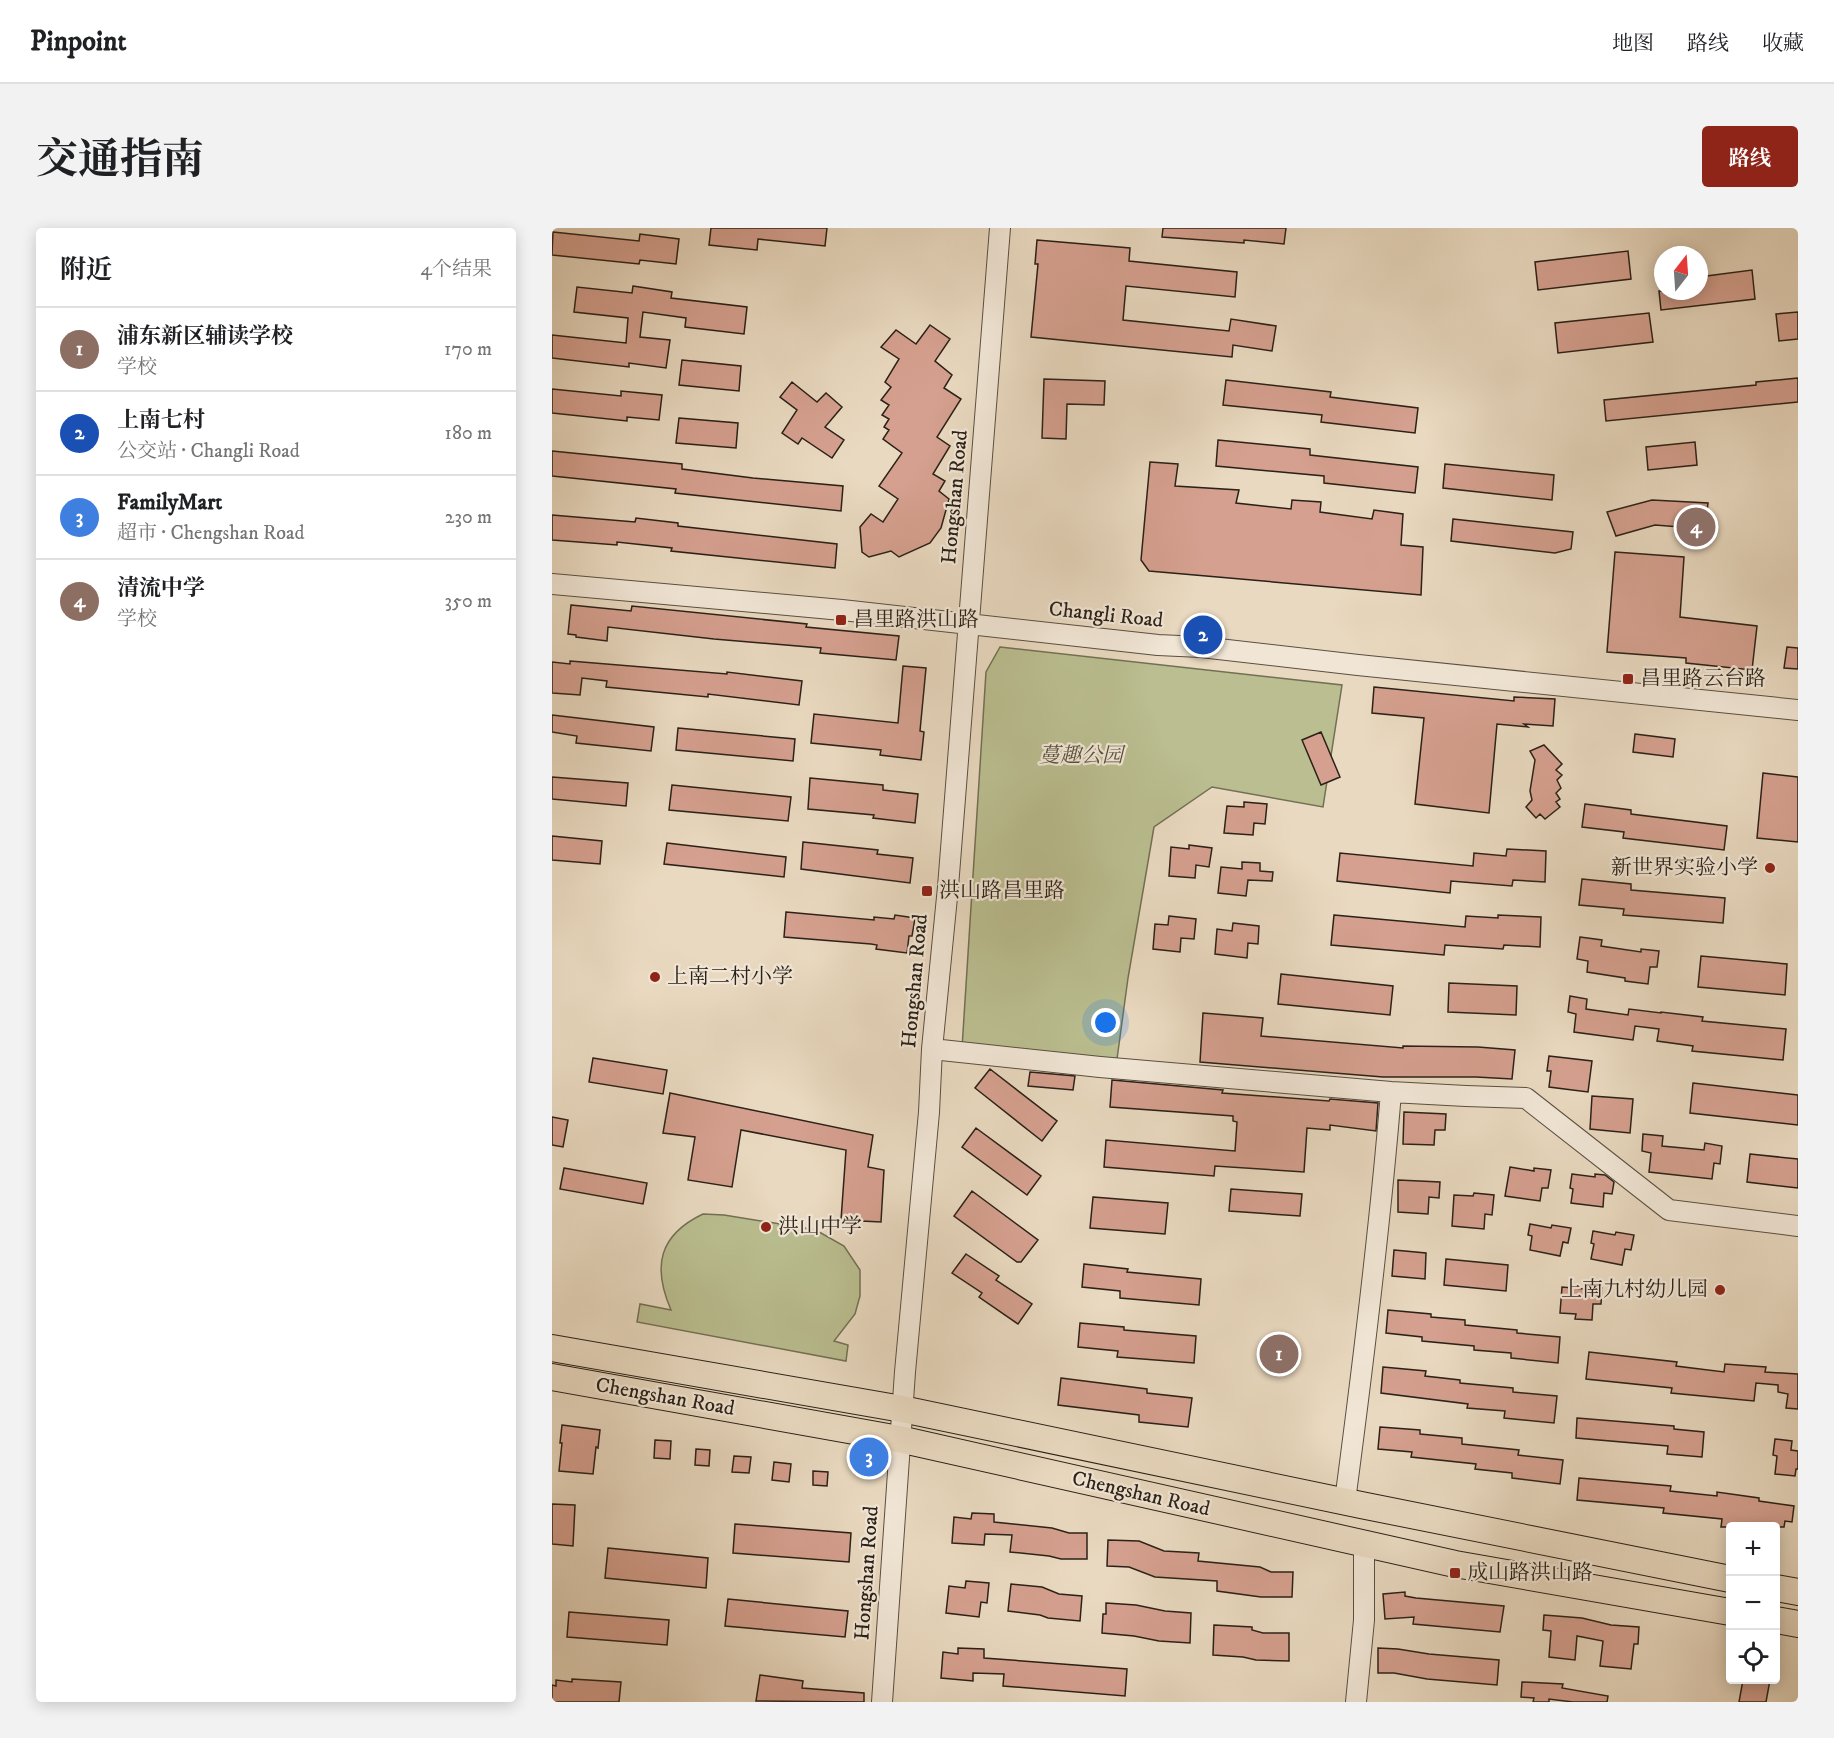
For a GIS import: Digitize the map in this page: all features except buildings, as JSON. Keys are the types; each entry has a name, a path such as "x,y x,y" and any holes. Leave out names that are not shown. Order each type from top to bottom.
{"main road":[{"name":"Chengshan Road","path":"552,1348 902,1409 1726,1578"},
{"name":"Chengshan Road","path":"552,1377 899,1439 1455,1564 1726,1611"},
{"path":"1780,1589 1798,1592"},
{"path":"1780,1621 1798,1624"}],"street":[{"name":"Hongshan Road","path":"882,1702 899,1439 949,875 1000,228"},
{"name":"Changli Road","path":"552,584 842,610 1158,645 1201,647 1798,710"},
{"path":"932,1049 1100,1067 1391,1092 1526,1098 1669,1210 1798,1226"},
{"path":"1345,1501 1383,1187 1391,1092"},
{"path":"1356,1702 1364,1620 1364,1544"}],"green space":[{"name":"蔓趣公园","path":"1000,647 1342,685 1323,807 1212,787 1154,827 1128,978 1117,1059 962,1048 986,672"},
{"path":"703,1214 724,1215 805,1228 821,1233 844,1246 860,1270 860,1296 855,1314 834,1341 848,1345 846,1361 637,1322 640,1304 671,1310 662,1279 663,1253 677,1232 688,1222"}],"place":[{"name":"清流中学","path":"1696,527"},
{"name":"昌里路洪山路","path":"841,620"},
{"name":"上南七村","path":"1203,635"},
{"name":"昌里路云台路","path":"1628,679"},
{"name":"新世界实验小学","path":"1770,868"},
{"name":"洪山路昌里路","path":"927,891"},
{"name":"上南二村小学","path":"655,977"},
{"name":"洪山中学","path":"766,1227"},
{"name":"上南九村幼儿园","path":"1720,1290"},
{"name":"浦东新区辅读学校","path":"1279,1354"},
{"name":"FamilyMart","path":"869,1457"},
{"name":"成山路洪山路","path":"1455,1573"}]}
